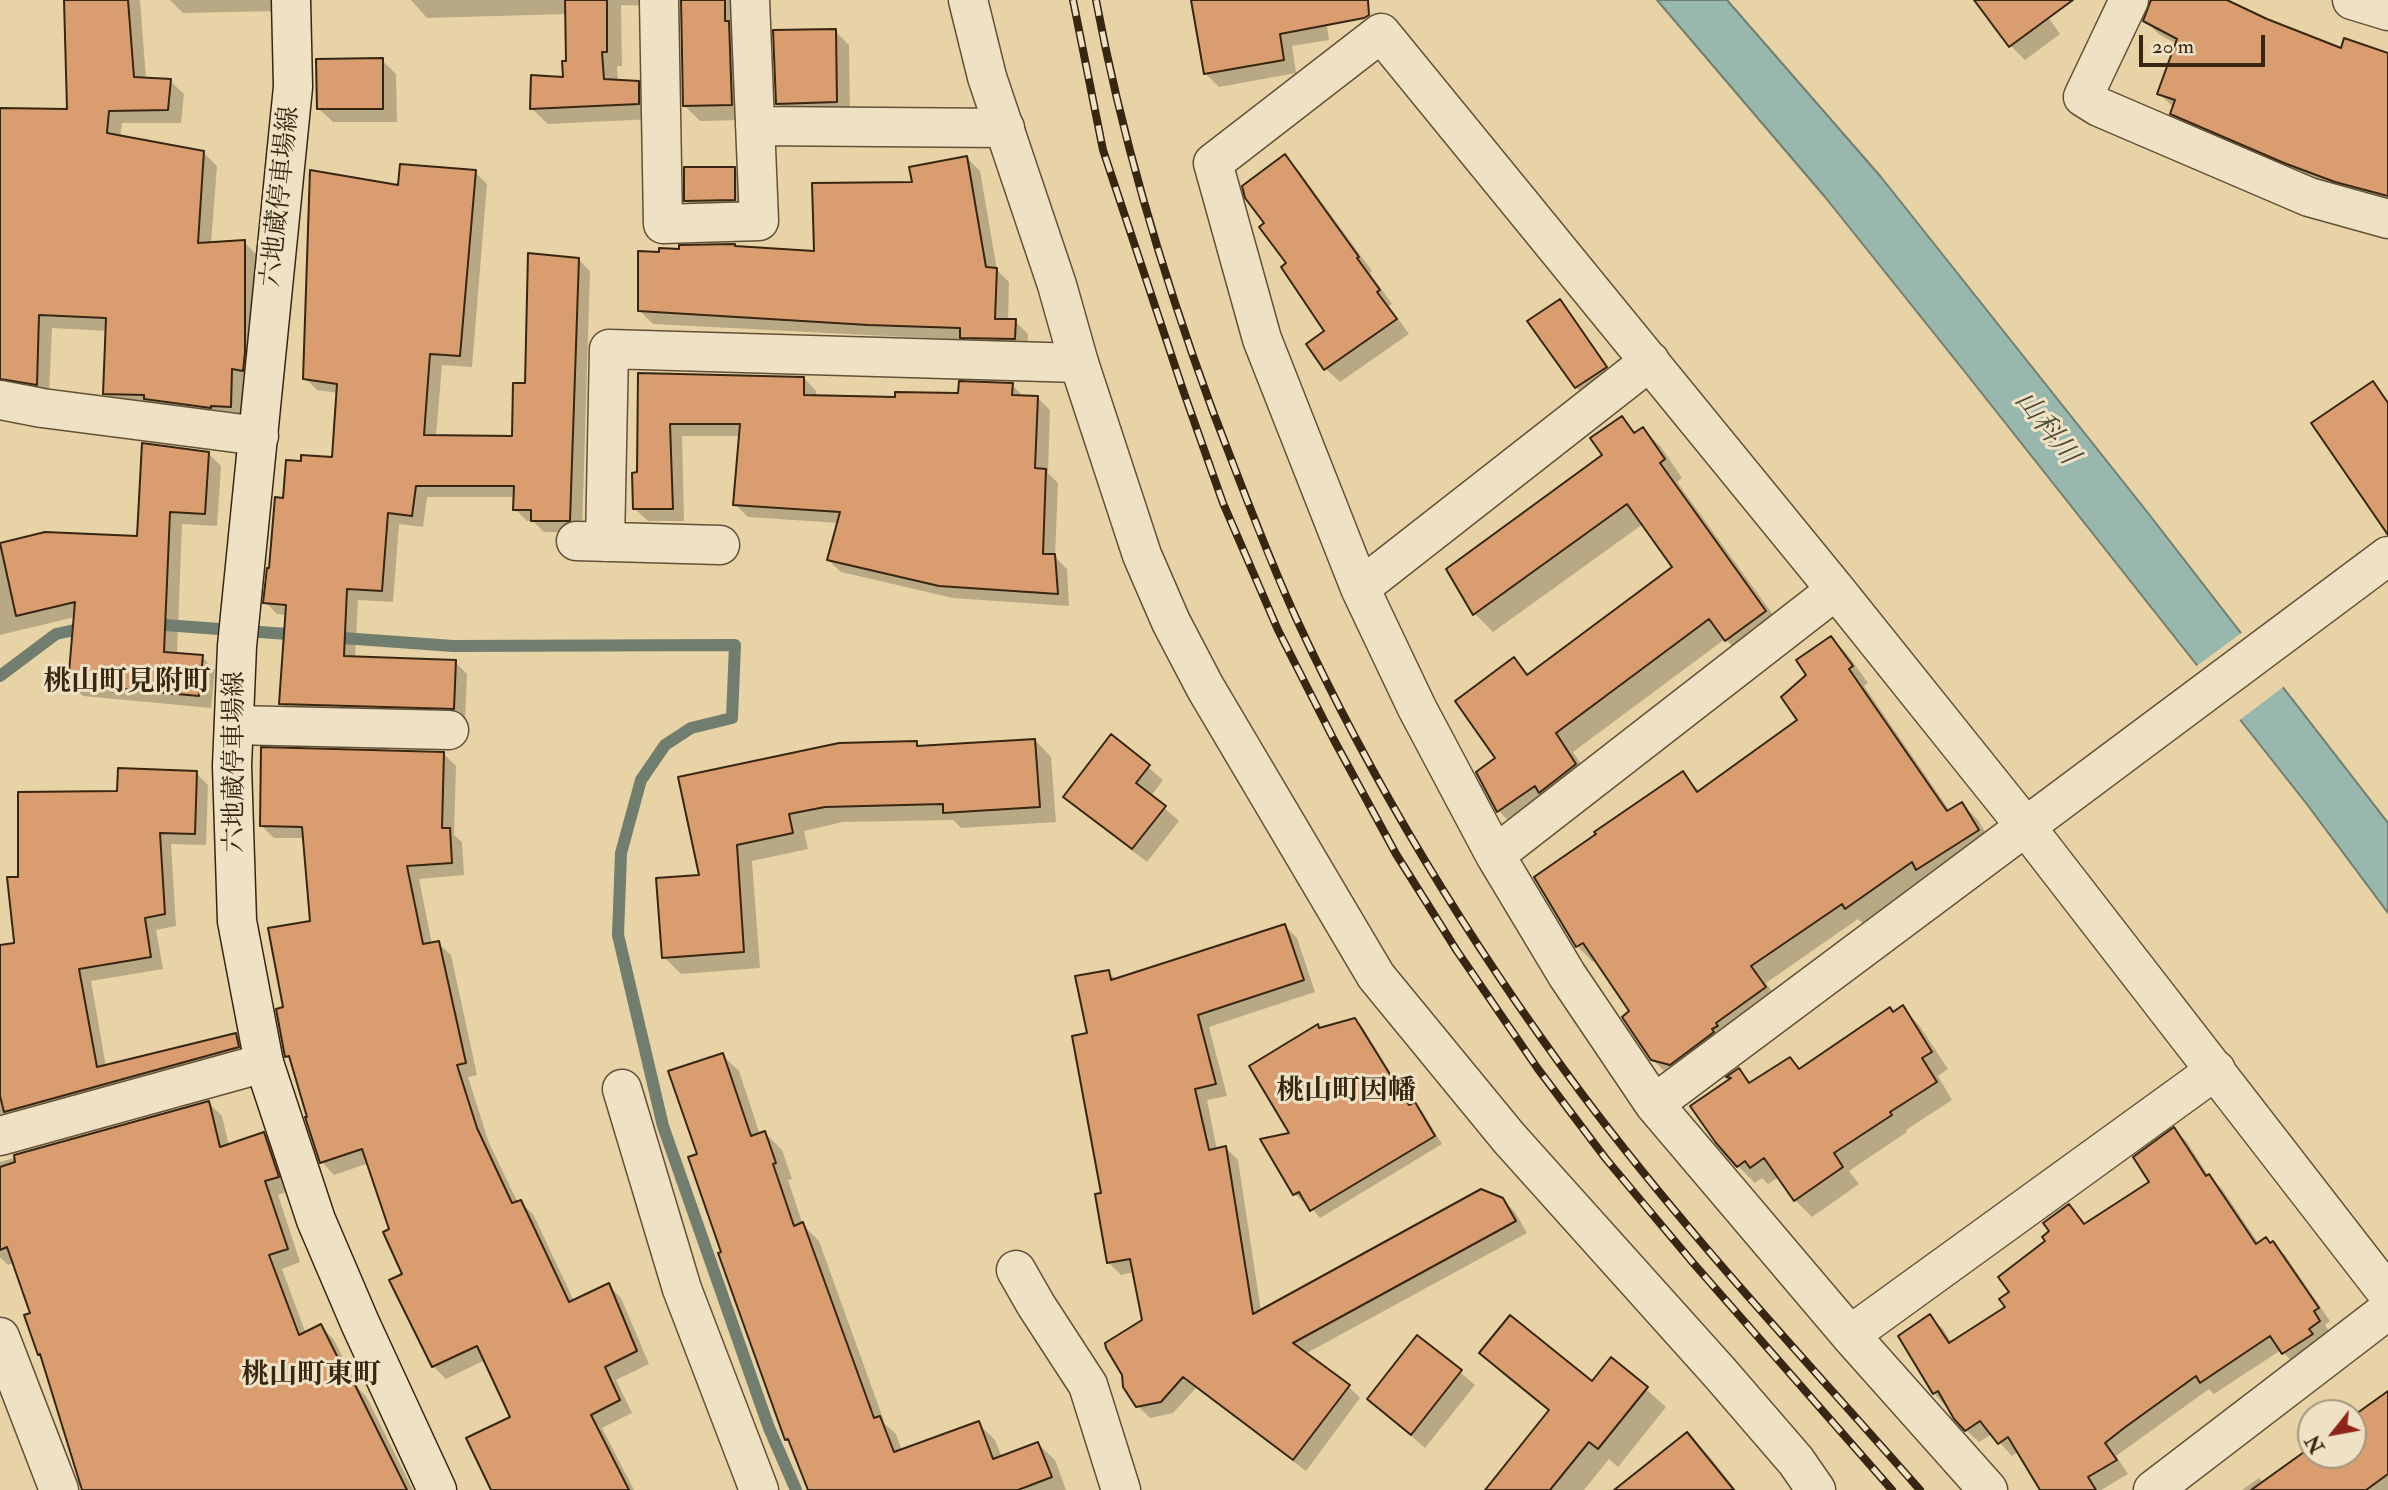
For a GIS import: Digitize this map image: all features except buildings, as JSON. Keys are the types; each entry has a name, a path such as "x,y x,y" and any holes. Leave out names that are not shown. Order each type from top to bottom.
{"street":[{"name":"六地蔵停車場線","path":"291,0 293,87 239,634 232,765 237,921 264,1063 316,1220 360,1324 437,1490"},
{"path":"659,0 663,224 760,221 750,0"},
{"path":"968,0 988,77 1142,555 1171,622 1205,687 1376,976 1509,1138 1720,1373 1796,1461 1816,1490"},
{"path":"2129,0 2083,97 2099,107 2309,197 2388,219"},
{"path":"2352,0 2388,11"},
{"path":"1988,1490 1850,1335 1654,1104 1567,975 1495,855 1418,708 1360,588 1262,339 1213,163 1381,33 2026,827 2388,1294"},
{"path":"755,126 1005,128"},
{"path":"720,545 590,542 609,349 1079,363"},
{"path":"1360,588 1650,361"},
{"path":"0,400 42,408 259,436"},
{"path":"1654,1104 2375,566"},
{"path":"1495,855 1836,590"},
{"path":"234,725 449,730"},
{"path":"0,1136 264,1063"},
{"path":"1850,1335 2216,1070"},
{"path":"622,1089 682,1289 759,1490"},
{"path":"1016,1270 1035,1305 1088,1385 1121,1490"},
{"path":"2153,1490 2388,1310"},
{"path":"0,1337 59,1490"}],"water":[{"name":"山科川","path":"1657,0 1727,0 1881,177 2148,513 2388,823 2388,913 2306,803 1825,197"}],"pier":[{"path":"2244,631 2286,685 2237,722 2194,668"}],"waterway":[{"path":"151,624 301,635"},
{"path":"0,676 56,634 88,627"},
{"path":"329,637 453,646 735,645 732,718 691,728 665,745 641,780 621,853 618,935 663,1126 769,1428 796,1490"}],"railway":[{"path":"1073,0 1103,150 1223,503 1278,630 1396,854 1457,951 1538,1069 1606,1159 1892,1490"},
{"path":"1096,0 1118,104 1145,207 1212,409 1296,618 1391,803 1502,981 1622,1146 1705,1246 1920,1490"}],"district":[{"name":"桃山町見附町","path":"127,684"},
{"name":"桃山町因幡","path":"1346,1093"},
{"name":"桃山町東町","path":"311,1377"}]}
